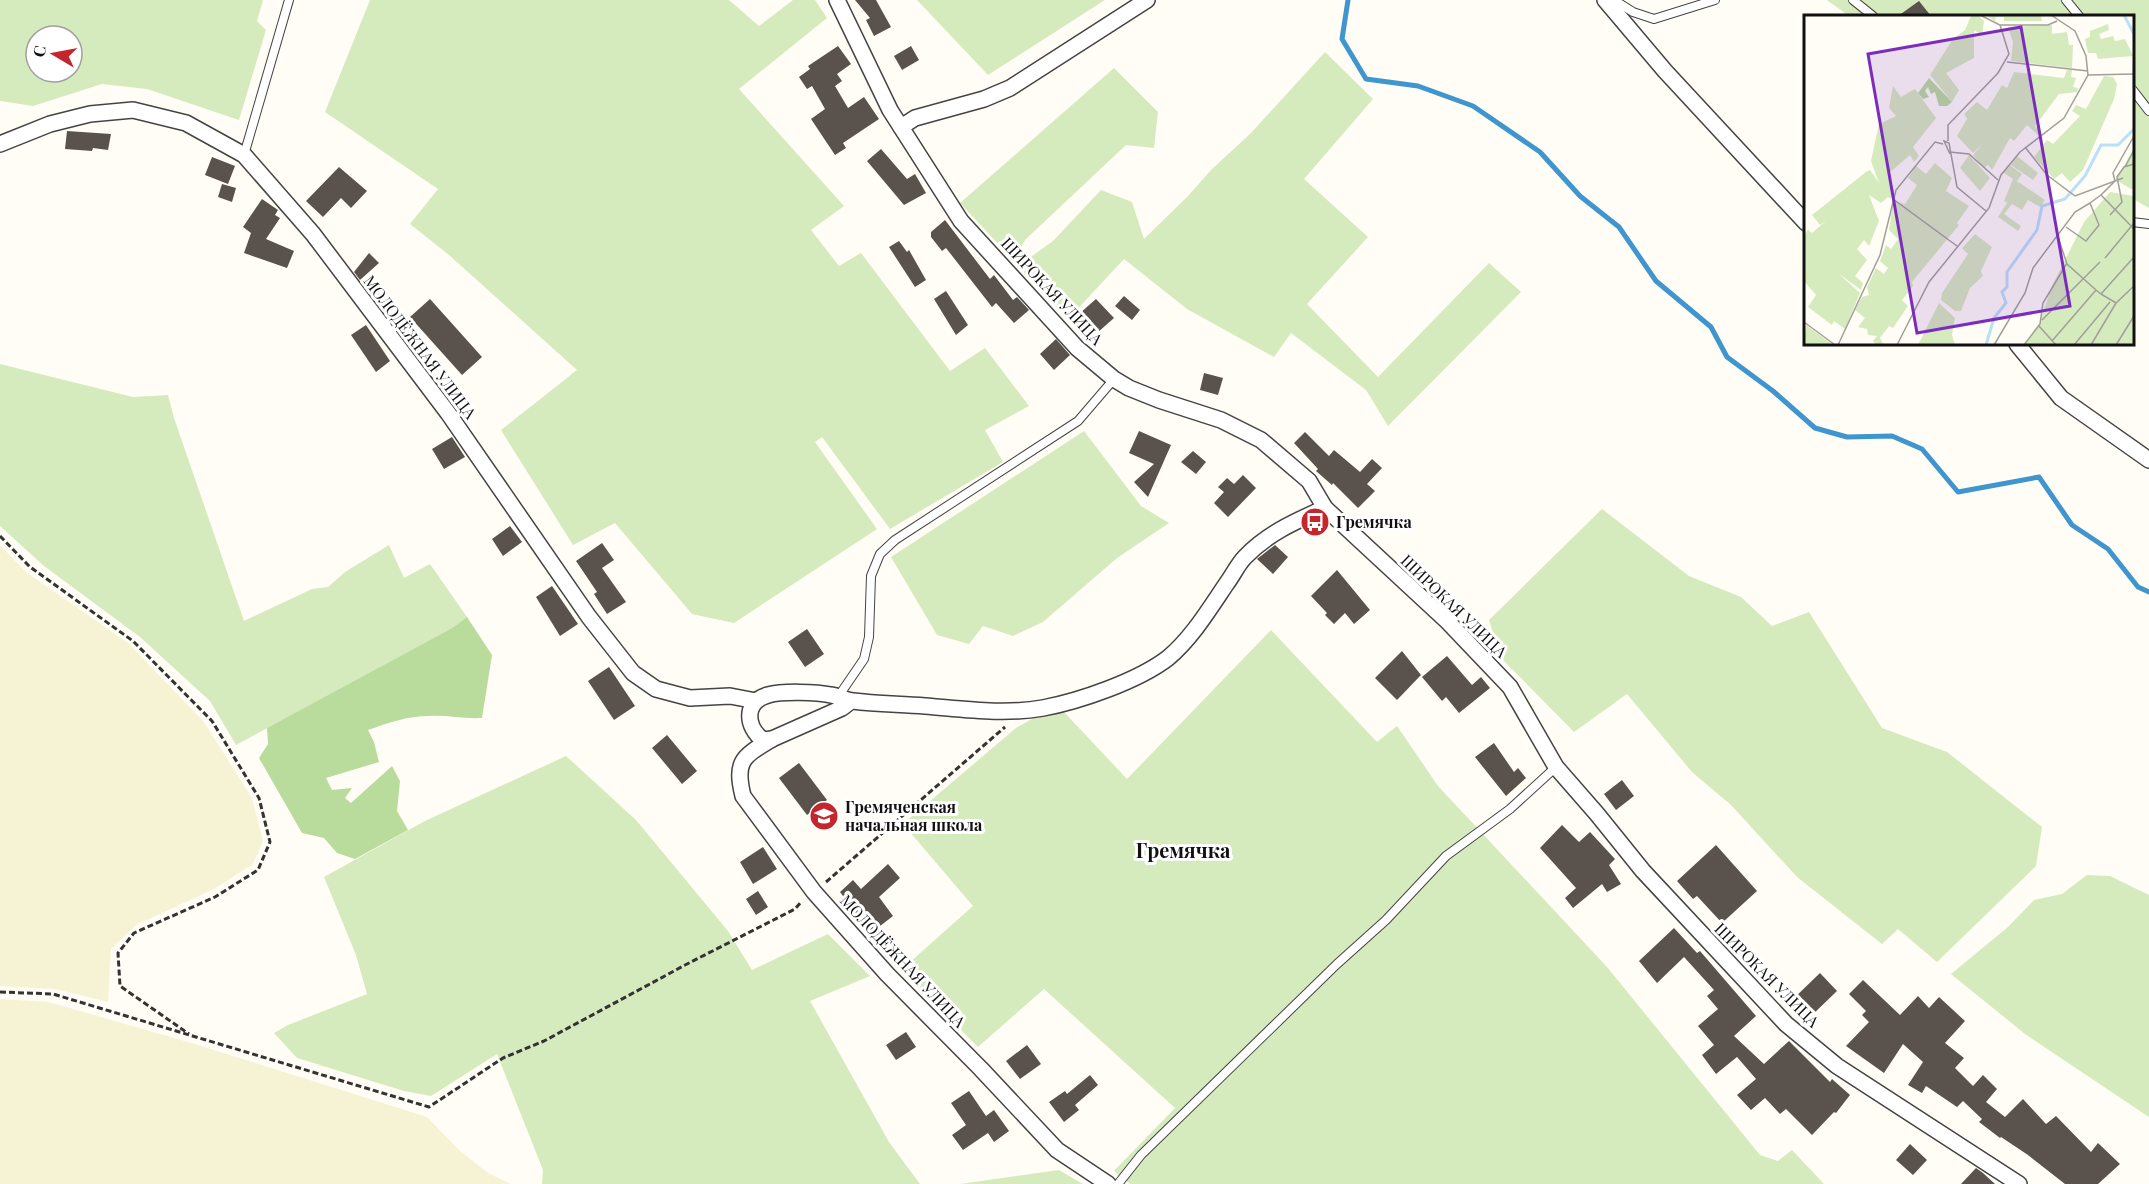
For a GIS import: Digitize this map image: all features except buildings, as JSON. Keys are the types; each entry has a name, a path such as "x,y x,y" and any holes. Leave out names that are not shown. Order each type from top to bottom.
{"street":[{"name":"ШИРОКАЯ УЛИЦА","path":"837,0 890,110 961,220 1077,348 1114,379 1129,388 1221,420 1261,440 1309,481 1325,508 1448,622 1510,687 1556,767 1643,871 1786,1024 1837,1066 2019,1184"},
{"path":"901,127 915,118 984,99 1010,88 1146,0"},
{"path":"1605,0 1665,71 1804,220"},
{"name":"МОЛОДЁЖНАЯ УЛИЦА","path":"0,144 50,124 90,114 133,110 186,123 244,155 313,234 448,413 589,617 633,673 656,689 690,698 730,696 756,701"},
{"path":"2017,345 2061,398 2149,460"},
{"path":"772,739 763,740 754,733 749,724 750,711 756,701 768,695 829,694 845,699 987,711 1051,706 1111,687 1168,658 1190,634 1244,558 1263,541 1286,525 1325,508"},
{"name":"МОЛОДЁЖНАЯ УЛИЦА","path":"845,699 842,708 772,739 747,754 740,767 743,796 814,892 887,974 1057,1150 1108,1184"}],"lane":[{"path":"244,155 289,0"},
{"path":"1614,0 1633,12 1654,19 1715,0"},
{"path":"1853,0 1871,15"},
{"path":"2066,0 2078,15"},
{"path":"2134,90 2149,111"},
{"path":"2134,222 2149,224"},
{"path":"845,699 864,659 869,638 868,604 871,576 880,554 895,540 1078,421 1114,379"},
{"path":"1118,1184 1141,1155 1337,964 1386,920 1446,856 1510,809 1556,767"}],"path":[{"path":"0,536 30,567 133,641 149,657 212,721 258,798 270,842 258,870 215,897 134,933 118,953 120,986 192,1036"},
{"path":"0,992 53,994 429,1107 503,1058 544,1041 795,909 1013,721 1020,710"}],"shaded area":[{"path":"0,545 26,572 128,643 204,722 252,798 263,841 253,864 214,889 136,925 111,949 108,1002 55,989 0,986"},
{"path":"0,999 49,1002 195,1044 427,1117 460,1151 488,1173 511,1184 0,1184"}],"green space":[{"path":"0,0 263,0 257,21 266,30 239,120 147,89 102,84 33,106 0,101"},
{"path":"370,0 729,0 759,26 793,0 815,0 827,18 739,89 844,206 811,230 839,266 861,253 950,371 985,348 1029,406 985,430 1003,462 890,529 822,437 815,442 877,529 734,623 692,614 615,523 573,545 501,430 577,370 449,255 410,224 438,189 325,112"},
{"path":"917,0 1105,0 988,75"},
{"path":"1827,0 2149,0 2149,208 2134,200 2134,15 1848,15"},
{"path":"1325,52 1373,99 1304,179 1368,237 1307,304 1378,377 1489,263 1521,292 1388,426 1366,390 1291,333 1274,357 1187,309 1124,259 1069,318 1018,266 1053,241 1101,190 1132,202 1144,239 1211,170 1251,133"},
{"path":"1114,68 1158,112 1154,148 1126,145 1025,240 1014,261 960,203"},
{"path":"0,364 133,397 168,395 244,621 312,589 328,587 345,572 389,545 404,578 430,564 467,617 452,628 236,745 210,701 140,637 44,566 0,526"},
{"path":"1084,431 1141,506 1169,523 1117,558 1043,622 1013,636 983,626 969,644 937,635 891,557"},
{"path":"1602,509 1689,576 1741,597 1772,626 1809,612 1882,728 1947,752 2042,827 2036,866 1937,962 1898,929 1882,944 1797,877 1731,805 1692,772 1627,694 1574,732 1501,658 1489,620"},
{"path":"467,617 492,655 482,718 421,716 398,720 368,730 379,762 326,778 332,790 352,788 345,798 351,803 392,766 400,781 397,811 408,830 355,859 337,853 324,838 302,833 259,758 268,744 267,728 452,628"},
{"path":"1271,630 1377,742 1397,726 1438,786 1607,967 1760,1155 1778,1161 1792,1150 1824,1184 1130,1184 1114,1171 1175,1108 1044,989 978,1047 901,970 973,906 903,824 1016,728 1039,715 1064,712 1127,779"},
{"path":"566,756 636,820 728,931 752,970 828,934 870,976 810,1001 889,1142 920,1184 542,1184 543,1170 497,1054 431,1096 404,1091 297,1058 274,1033 288,1025 367,994 356,955 324,877 425,821"},
{"path":"2087,875 2110,876 2149,895 2149,1117 2025,1034 1951,974 2008,927 2034,900 2062,894"},
{"path":"1059,1170 1083,1184 960,1184"}],"waterway":[{"path":"1348,0 1342,39 1366,79 1418,86 1473,106 1540,152 1580,196 1619,227 1656,281 1711,327 1727,357 1773,391 1815,428 1847,437 1892,436 1922,449 1958,492 2039,477 2072,525 2108,549 2138,587 2149,592"}],"place":[{"name":"Гремячка","path":"1315,522"},
{"name":"Гремяченская начальная школа","path":"824,816"}],"district":[{"name":"Гремячка","path":"1183,851"}]}
